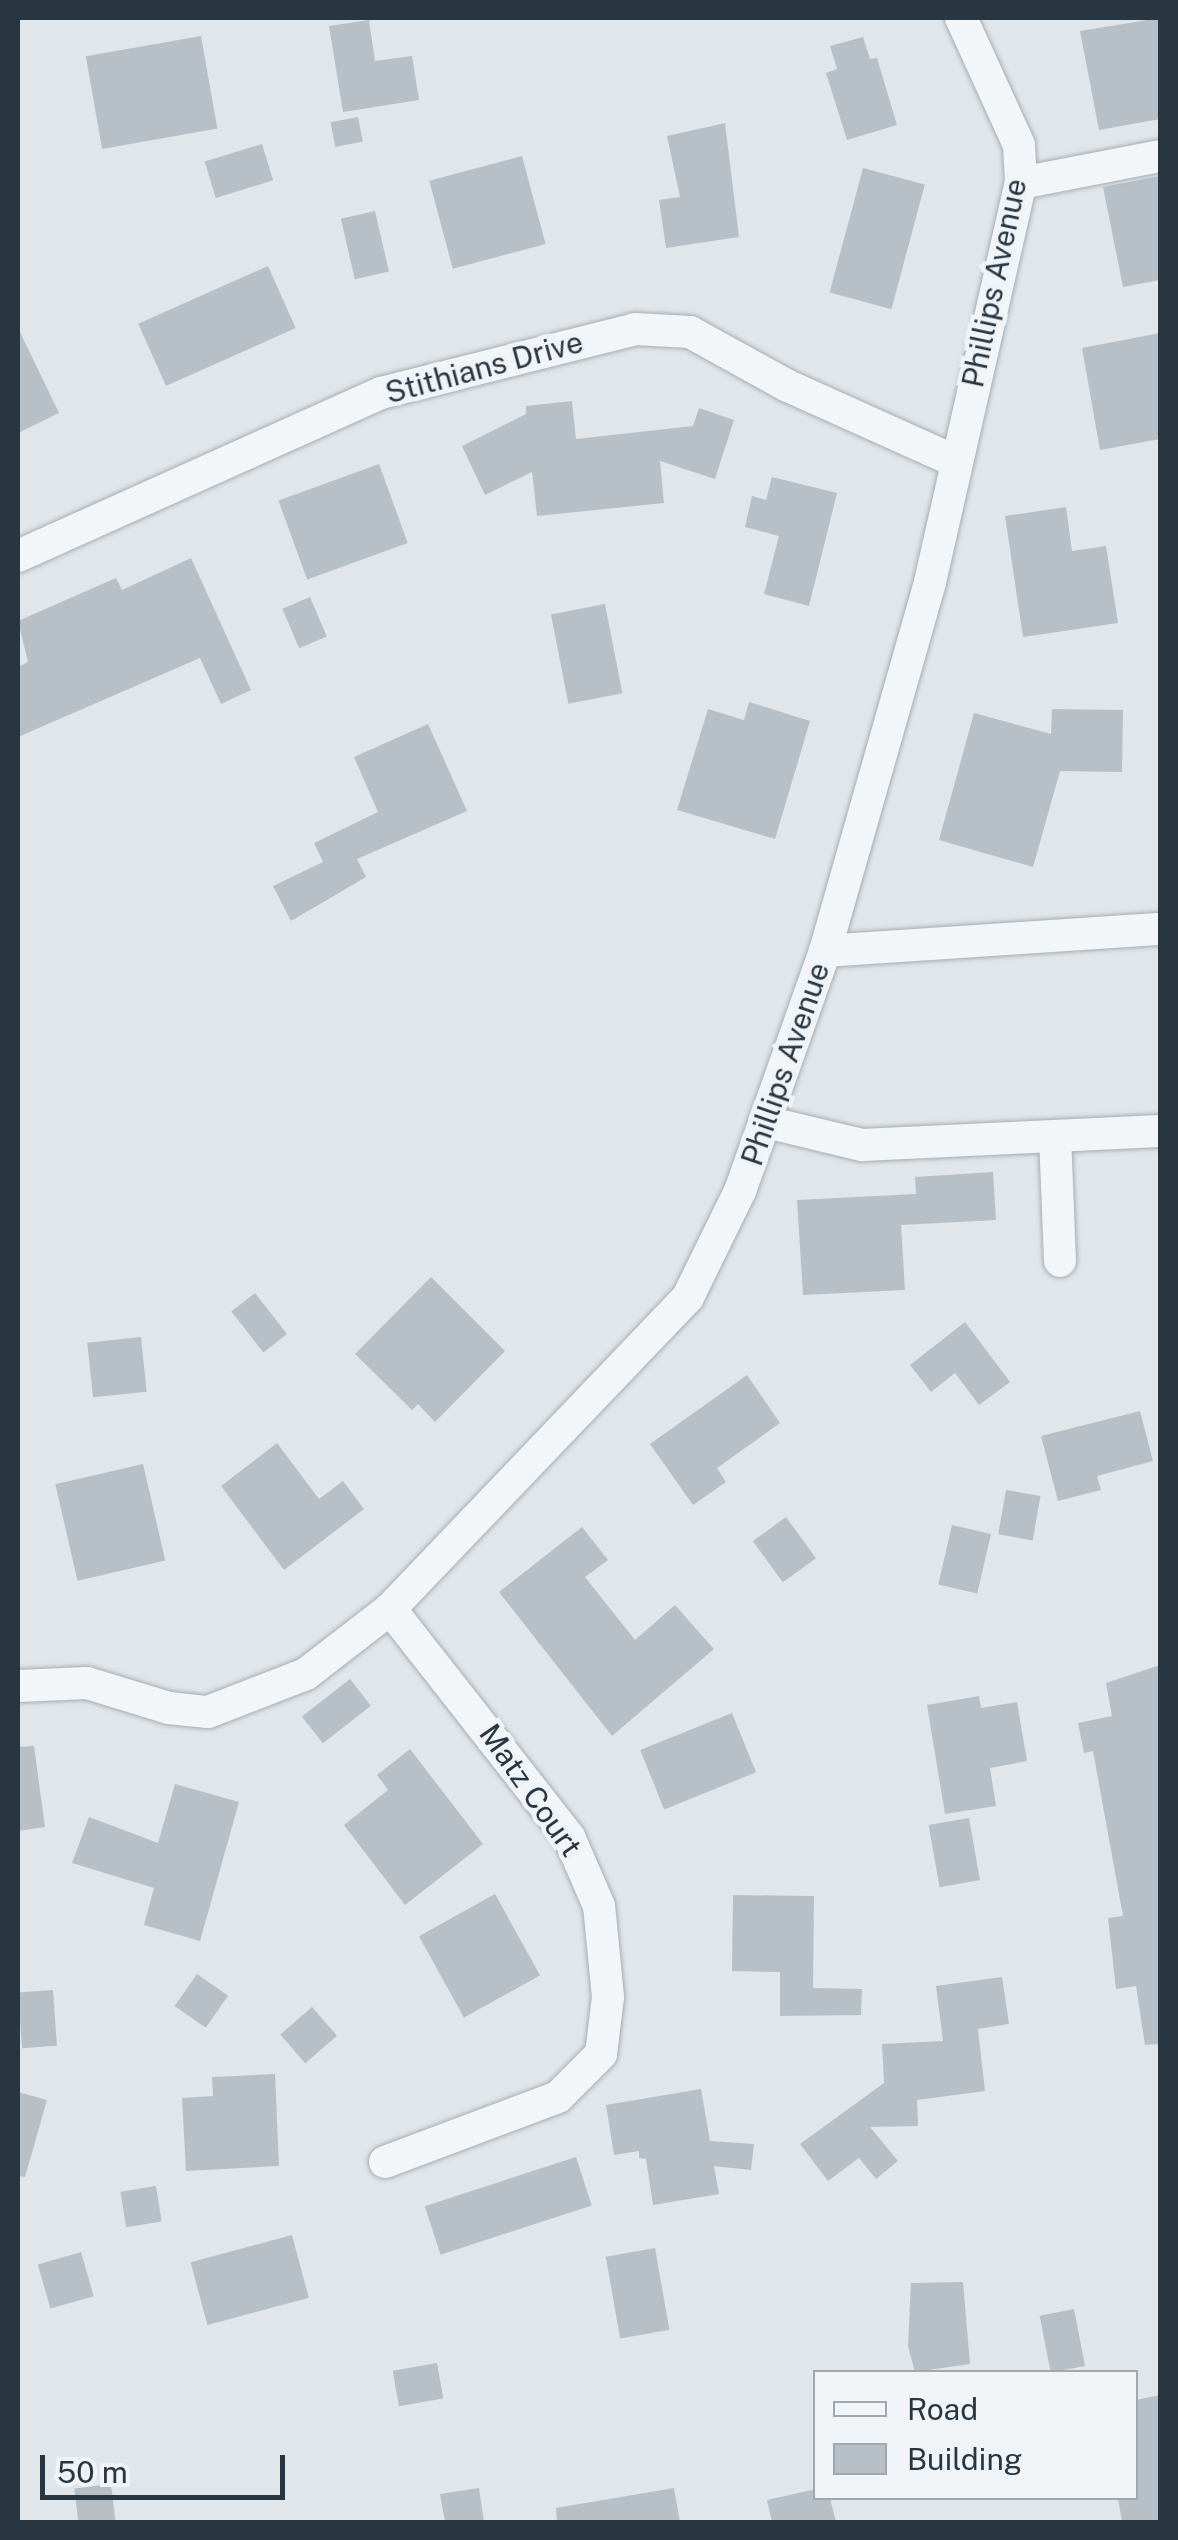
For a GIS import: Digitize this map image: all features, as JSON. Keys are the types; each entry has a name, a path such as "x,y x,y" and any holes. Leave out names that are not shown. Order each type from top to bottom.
{"street":[{"name":"Phillips Avenue","path":"18,1686 87,1684 154,1704 208,1712 306,1674 390,1609 688,1297 766,1122 824,951 930,582 953,460 1021,183 1019,145 962,18"},
{"path":"1021,183 1160,156"},
{"name":"Stithians Drive","path":"18,556 408,384 635,330 690,332 788,386 953,460"},
{"path":"824,951 1160,930"},
{"path":"766,1122 862,1146 1160,1131"},
{"path":"1055,1136 1060,1261"},
{"name":"Matz Court","path":"384,2162 558,2096 601,2054 608,1998 599,1906 569,1836 390,1609"}],"building":[{"path":"1160,18 1160,119 1099,130 1080,31"},
{"path":"369,20 375,61 412,56 419,100 343,112 329,26"},
{"path":"201,36 217,129 102,149 86,56"},
{"path":"863,37 870,59 877,58 897,125 847,140 826,73 837,69 830,46"},
{"path":"358,117 363,142 335,147 331,122"},
{"path":"725,123 739,237 666,248 659,200 680,197 667,136"},
{"path":"262,144 273,180 216,198 205,162"},
{"path":"522,156 546,244 453,269 429,181"},
{"path":"863,168 925,185 891,309 830,293"},
{"path":"1160,176 1160,280 1123,287 1103,187"},
{"path":"375,211 389,271 355,279 341,219"},
{"path":"268,266 296,328 166,386 138,324"},
{"path":"18,328 59,413 18,433"},
{"path":"1160,333 1160,439 1100,450 1082,348"},
{"path":"572,401 576,439 693,426 699,408 734,420 715,479 660,461 664,503 537,516 532,472 485,495 462,446 526,414 526,406"},
{"path":"379,464 408,543 307,580 278,501"},
{"path":"772,477 837,493 809,606 764,594 779,536 745,527 752,496 766,500"},
{"path":"1066,507 1072,551 1106,546 1118,623 1023,637 1005,516"},
{"path":"191,558 251,690 221,704 200,658 18,737 18,667 28,662 18,621 116,578 122,590"},
{"path":"310,597 327,637 299,648 282,609"},
{"path":"605,604 622,693 568,704 551,614"},
{"path":"749,702 810,721 775,839 677,810 708,709 744,720"},
{"path":"1052,709 1123,710 1122,772 1060,771 1033,867 939,840 974,713 1051,734"},
{"path":"428,724 467,811 357,859 366,877 291,921 273,886 323,862 314,843 378,812 354,757"},
{"path":"993,1172 996,1220 901,1225 905,1290 803,1295 797,1200 916,1194 915,1177"},
{"path":"431,1277 505,1351 435,1422 418,1404 412,1410 355,1354"},
{"path":"255,1293 287,1334 263,1352 231,1311"},
{"path":"965,1322 1010,1382 979,1405 955,1373 931,1392 910,1365"},
{"path":"141,1337 147,1392 93,1397 87,1343"},
{"path":"747,1375 780,1423 717,1468 726,1482 693,1505 650,1444"},
{"path":"1140,1411 1153,1461 1097,1476 1101,1490 1058,1501 1041,1436"},
{"path":"277,1443 319,1499 343,1481 364,1509 284,1570 221,1486"},
{"path":"143,1464 165,1560 78,1581 55,1484"},
{"path":"1006,1490 1040,1496 1033,1540 998,1534"},
{"path":"786,1517 816,1558 783,1582 753,1541"},
{"path":"952,1525 991,1534 977,1593 938,1584"},
{"path":"582,1527 608,1560 585,1577 635,1640 675,1605 714,1649 612,1736 499,1592"},
{"path":"1160,1665 1160,2044 1145,2045 1136,1986 1116,1989 1108,1918 1123,1916 1093,1751 1084,1753 1078,1723 1112,1716 1106,1683"},
{"path":"350,1679 371,1706 323,1743 302,1717"},
{"path":"979,1696 981,1708 1017,1702 1027,1761 990,1768 996,1806 945,1814 927,1705"},
{"path":"732,1713 756,1772 664,1809 640,1750"},
{"path":"34,1746 45,1827 18,1831 18,1747"},
{"path":"410,1749 483,1844 405,1905 344,1825 388,1790 377,1775"},
{"path":"175,1784 239,1802 200,1941 144,1925 154,1888 72,1863 89,1817 158,1843"},
{"path":"969,1818 980,1880 940,1887 929,1825"},
{"path":"495,1894 540,1975 464,2018 419,1936"},
{"path":"733,1895 814,1896 813,1988 862,1989 861,2015 780,2016 780,1972 732,1971"},
{"path":"197,1974 228,1996 206,2028 175,2006"},
{"path":"1002,1977 1009,2024 978,2029 985,2091 917,2100 918,2126 870,2127 898,2161 876,2179 859,2158 828,2181 800,2144 884,2083 882,2044 943,2041 936,1986"},
{"path":"53,1990 57,2046 22,2048 18,1992"},
{"path":"312,2007 337,2036 305,2063 280,2035"},
{"path":"275,2074 279,2166 186,2171 182,2098 213,2096 212,2077"},
{"path":"701,2089 710,2141 754,2144 751,2170 714,2166 719,2194 653,2205 646,2159 639,2158 639,2151 614,2155 606,2105"},
{"path":"18,2092 47,2100 25,2177 18,2176"},
{"path":"576,2157 592,2206 441,2255 425,2206"},
{"path":"156,2186 162,2222 126,2227 120,2192"},
{"path":"292,2235 309,2298 207,2325 191,2262"},
{"path":"655,2248 669,2330 620,2338 606,2257"},
{"path":"81,2252 94,2296 50,2309 38,2264"},
{"path":"963,2282 970,2364 914,2370 908,2346 911,2283"},
{"path":"1074,2309 1085,2366 1050,2370 1040,2316"},
{"path":"437,2363 443,2398 399,2406 393,2371"},
{"path":"1160,2395 1160,2522 1122,2522 1118,2500 1138,2500 1138,2400"},
{"path":"111,2484 116,2522 78,2522 74,2489"},
{"path":"479,2488 484,2522 445,2522 440,2494"},
{"path":"674,2488 680,2522 557,2522 556,2508"},
{"path":"813,2490 813,2500 830,2500 836,2522 772,2522 767,2500"}]}
